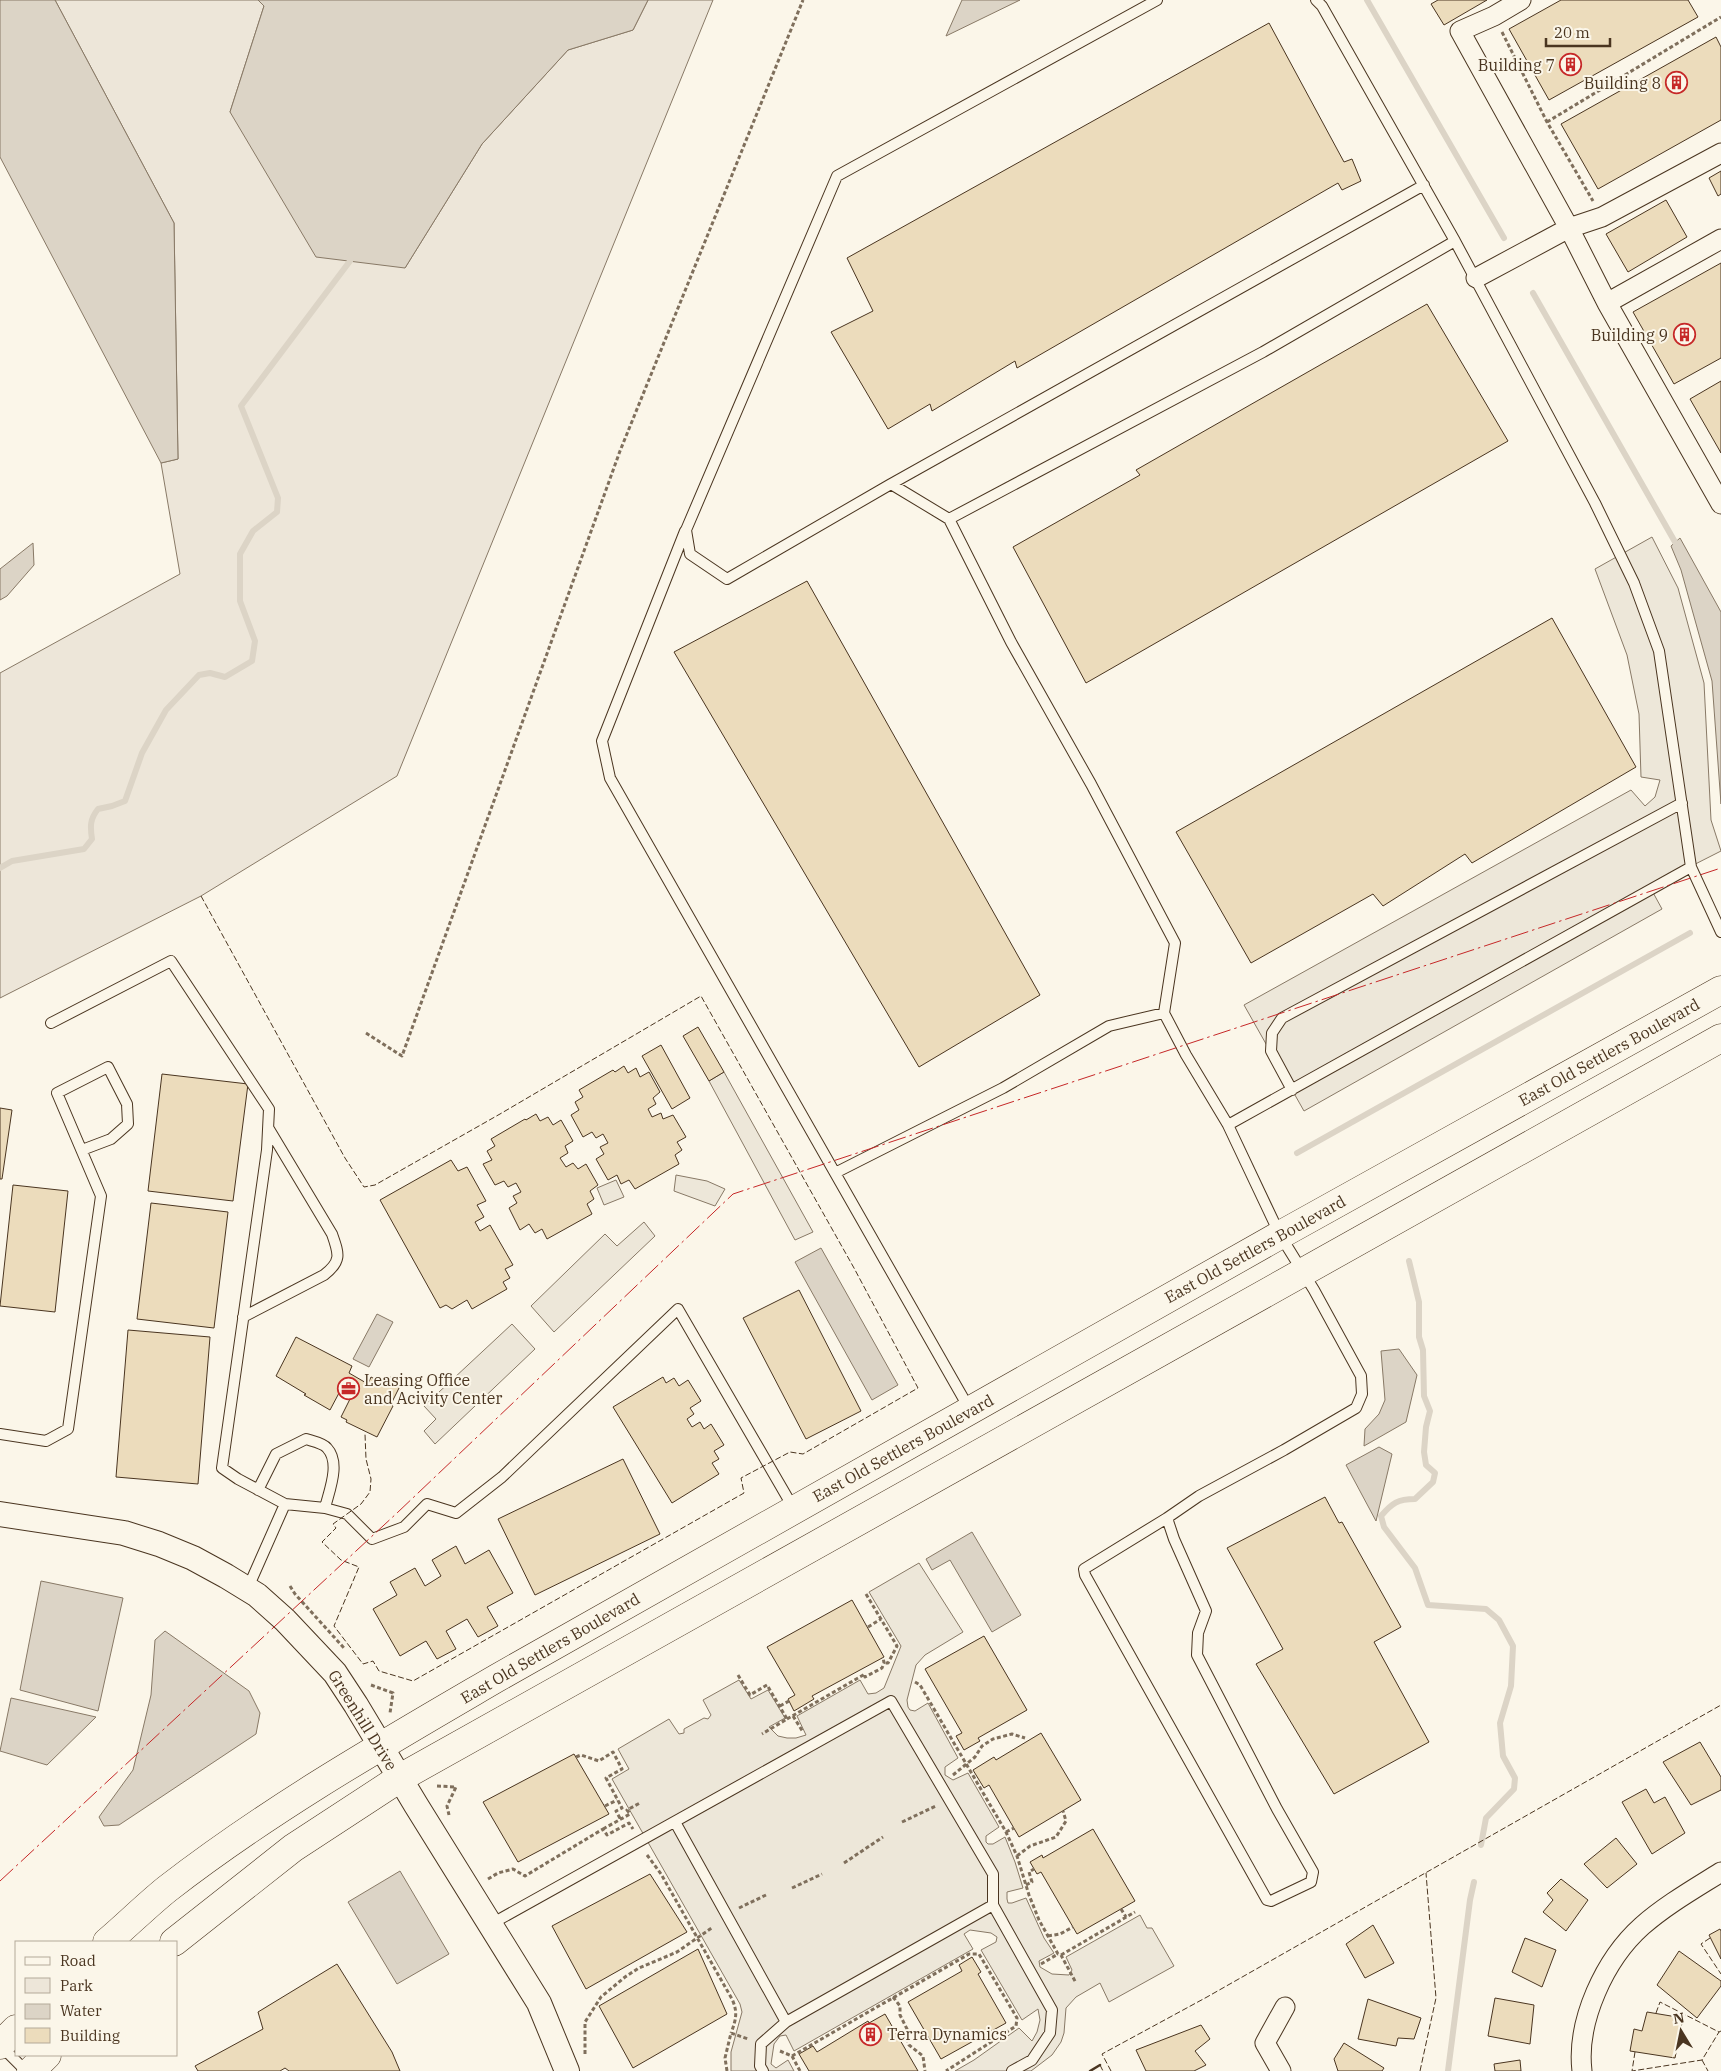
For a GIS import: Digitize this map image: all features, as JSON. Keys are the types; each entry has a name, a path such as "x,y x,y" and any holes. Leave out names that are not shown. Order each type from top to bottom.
{"main road":[{"name":"East Old Settlers Boulevard","path":"108,1941 166,1890 271,1815 380,1746 794,1509 1280,1235 1721,990"},
{"path":"175,1941 293,1848 400,1778 1721,1038"},
{"path":"0,2045 15,2030"},
{"path":"31,2071 46,2056"}],"street":[{"path":"1520,0 1494,16 1460,31 1569,228 1607,304 1721,503"},
{"path":"1476,278 1569,228 1602,217 1721,153"},
{"path":"1607,304 1721,239"},
{"name":"Greenhill Drive","path":"0,1514 124,1533 160,1544 193,1558 247,1590 285,1620 336,1673 491,1924 574,2064"},
{"path":"1582,2071 1581,2053 1585,2024 1594,1996 1618,1956 1640,1928 1667,1905 1721,1872"},
{"path":"1281,2071 1265,2042 1285,2007"}],"lane":[{"path":"970,1411 610,778 602,741 686,530 837,176 1157,0"},
{"path":"1316,0 1322,6 1456,240 1596,503 1634,583 1660,651 1691,867 1721,932"},
{"path":"686,530 690,554 727,579 891,484 1424,185"},
{"path":"949,519 1263,352 1456,240"},
{"path":"891,484 949,519 1011,642 1091,784 1175,943 1164,1013 1186,1055 1228,1125 1280,1235 1304,1272 1361,1376 1362,1394 1356,1408 1199,1496 1084,1569 1085,1575 1267,1900 1272,1902 1311,1882 1313,1872 1277,1809 1197,1655 1198,1633 1206,1611 1174,1539 1167,1518"},
{"path":"1292,1090 1271,1051 1272,1033 1282,1018 1682,803"},
{"path":"1228,1125 1691,867"},
{"path":"51,1023 171,961 269,1109 267,1150 222,1468 238,1479 285,1504 325,1508 347,1514 372,1539 404,1527 427,1504 456,1513 502,1477 678,1310 794,1509"},
{"path":"835,1173 1003,1088 1109,1026 1164,1013"},
{"path":"0,1434 46,1441 68,1429 101,1196 57,1093 108,1067 127,1104 128,1124 111,1139 82,1150"},
{"path":"243,1317 324,1275 334,1268 337,1261 338,1251 332,1234 268,1128"},
{"path":"258,1490 276,1454 306,1438 326,1447 333,1459 333,1476 325,1508"},
{"path":"247,1590 285,1504"},
{"path":"491,1924 891,1702 993,1874 993,1905 1052,2010 1050,2033 1032,2060 1012,2071"},
{"path":"675,1822 786,2022"},
{"path":"763,2071 760,2066 761,2044 786,2022 993,1905"},
{"path":"0,2045 26,2071"}],"path":[{"path":"366,1033 402,1056 620,451 803,0"},
{"path":"1494,16 1547,122 1602,217"},
{"path":"1547,122 1721,17"},
{"path":"866,1594 897,1646 888,1663 884,1663"},
{"path":"868,1627 881,1619"},
{"path":"762,1734 865,1674 866,1678 882,1668 884,1663 882,1657"},
{"path":"738,1675 750,1695 767,1685 787,1719"},
{"path":"915,1682 920,1684 1006,1832 1017,1856 1038,1920 1058,1954 1061,1955 1076,1983"},
{"path":"780,1706 789,1701"},
{"path":"949,1779 975,1757 982,1746 993,1739 1012,1734 1025,1738"},
{"path":"576,1757 581,1755 599,1761 613,1752 622,1769 606,1778 622,1808 616,1811 621,1820"},
{"path":"432,1786 456,1787 447,1806 450,1819"},
{"path":"605,1806 617,1800"},
{"path":"482,1872 487,1880 498,1873 513,1869 525,1876 621,1820 630,1814 627,1810 640,1803"},
{"path":"902,1822 936,1806"},
{"path":"1017,1856 1030,1846 1056,1837 1066,1820 1063,1811"},
{"path":"603,1829 607,1835 629,1823 633,1830"},
{"path":"1006,1832 1014,1828"},
{"path":"844,1863 883,1837"},
{"path":"647,1855 661,1874 736,2009 736,2017 730,2033 725,2058 727,2071"},
{"path":"1026,1885 1032,1882 1029,1872 1034,1869"},
{"path":"792,1888 822,1874"},
{"path":"735,1910 766,1895"},
{"path":"1121,1909 1126,1918"},
{"path":"1061,1955 1135,1912"},
{"path":"574,2064 585,2054 585,2022 602,1997 625,1977 639,1968 676,1952 712,1927"},
{"path":"1048,1936 1060,1934 1073,1927"},
{"path":"792,2056 969,1954 980,1954 1017,2018 1016,2026 946,2071"},
{"path":"893,1997 900,2006 900,2015 907,2029 906,2036 909,2045 923,2056 925,2071"},
{"path":"730,2033 749,2040"},
{"path":"780,2050 792,2056 800,2071"}],"green space":[{"path":"55,0 258,0 264,6 230,112 405,268 482,144 568,50 633,30 648,0 713,0 397,776 201,896 0,998 0,673 180,574 161,463 178,459 174,223"}],"shaded area":[{"path":"1652,537 1678,588 1704,683 1711,820 1721,851 1650,887 1662,909 1304,1111 1244,1005 1631,790 1645,806 1655,797 1660,780 1641,777 1639,714 1627,655 1595,569"},
{"path":"724,1072 813,1232 795,1240 709,1081"},
{"path":"676,1175 707,1181 725,1189 715,1206 674,1191"},
{"path":"616,1180 624,1197 604,1205 597,1188"},
{"path":"644,1222 655,1236 554,1332 531,1306 605,1234 617,1246"},
{"path":"512,1324 535,1349 435,1444 424,1431 436,1419 424,1406"},
{"path":"919,1563 963,1632 925,1655 916,1665 907,1700 908,1707 910,1710 915,1711 928,1703 958,1758 945,1767 945,1775 953,1780 968,1773 999,1827 986,1836 986,1842 993,1844 1005,1837 1023,1888 1007,1892 1008,1903 1026,1898 1044,1938 1054,1953 1039,1961 1040,1967 1052,1974 1069,1975 1072,1970 1066,1957 1140,1915 1147,1928 1152,1928 1174,1966 1109,2002 1100,1983 1076,1997 1066,2008 1064,2033 1061,2042 1052,2055 1031,2071 955,2071 1019,2028 1032,2041 1040,2020 1038,2009 1022,2020 981,1950 996,1942 997,1937 991,1933 970,1930 964,1934 973,1949 794,2051 786,2035 780,2036 774,2044 771,2064 776,2068 788,2060 794,2071 731,2071 731,2052 742,2012 740,2004 612,1779 629,1769 618,1749 669,1719 679,1734 684,1733 684,1729 704,1718 708,1719 711,1715 703,1700 739,1680 751,1699 768,1690 785,1718 769,1727 778,1736 787,1738 806,1735 797,1716 860,1680 868,1694 876,1693 884,1688 901,1646 869,1592"}],"water":[{"path":"0,0 55,0 174,223 178,459 161,463 0,157"},
{"path":"258,0 648,0 633,30 568,50 482,144 405,268 316,257 230,112 264,6"},
{"path":"962,0 1020,0 946,36"},
{"path":"1680,538 1721,612 1721,804 1712,681 1681,570 1671,546"},
{"path":"33,543 34,565 7,596 0,600 0,569"},
{"path":"821,1248 898,1385 872,1400 795,1262"},
{"path":"377,1314 393,1322 369,1367 353,1359"},
{"path":"1399,1349 1417,1375 1406,1422 1364,1446 1365,1429 1379,1414 1385,1400 1381,1351"},
{"path":"1379,1447 1392,1454 1376,1521 1346,1465"},
{"path":"972,1532 1021,1615 992,1632 950,1560 932,1570 926,1559"},
{"path":"41,1581 123,1598 98,1711 20,1690"},
{"path":"165,1631 249,1691 260,1713 256,1734 119,1825 104,1826 99,1817 133,1770 151,1695 155,1640"},
{"path":"11,1698 96,1717 47,1765 0,1751"},
{"path":"400,1871 449,1954 397,1984 348,1902"}],"building":[{"path":"1438,0 1487,0 1444,25 1431,4"},
{"name":"Building 7","path":"1561,0 1688,0 1698,17 1549,100 1509,29"},
{"path":"1269,23 1344,162 1352,159 1361,181 1342,190 1338,183 1017,368 1015,361 932,411 930,404 888,429 831,332 873,311 847,258"},
{"name":"Building 8","path":"1716,37 1721,47 1721,120 1598,189 1561,124"},
{"path":"1721,171 1721,194 1718,196 1709,178"},
{"path":"1666,200 1687,237 1628,272 1606,234"},
{"name":"Building 9","path":"1721,263 1721,358 1674,384 1633,312"},
{"path":"1427,304 1508,441 1086,683 1013,547 1140,475 1136,470"},
{"path":"1721,381 1721,453 1690,399"},
{"path":"807,581 1040,995 919,1067 674,652"},
{"path":"1552,618 1636,767 1472,863 1465,854 1383,906 1373,894 1251,963 1176,832"},
{"path":"698,1027 724,1072 709,1081 683,1036"},
{"path":"661,1045 690,1098 672,1109 642,1056"},
{"path":"624,1066 628,1073 636,1068 640,1077 649,1072 660,1092 653,1098 656,1104 648,1109 652,1117 661,1113 663,1119 673,1115 686,1137 677,1142 682,1150 675,1155 679,1164 635,1189 629,1180 621,1184 617,1175 608,1180 596,1159 604,1154 600,1147 608,1143 603,1134 596,1138 592,1132 583,1137 571,1115 579,1110 575,1102 583,1097 579,1090 613,1070 615,1072"},
{"path":"162,1074 248,1084 233,1201 148,1191"},
{"path":"0,1108 12,1110 2,1179 0,1179"},
{"path":"536,1114 540,1121 548,1117 553,1125 561,1120 573,1141 565,1146 568,1153 560,1158 566,1167 573,1163 578,1169 586,1164 598,1185 590,1191 594,1199 587,1204 592,1214 547,1239 542,1229 535,1233 529,1224 520,1230 509,1208 517,1203 513,1196 521,1192 516,1183 508,1187 504,1181 495,1185 483,1164 492,1160 487,1151 495,1146 491,1139"},
{"path":"451,1160 458,1171 467,1167 486,1201 477,1205 484,1217 475,1222 480,1231 490,1225 513,1265 505,1269 510,1278 503,1282 507,1289 472,1309 467,1300 452,1309 446,1305 440,1308 380,1200"},
{"path":"13,1185 68,1191 55,1312 0,1306"},
{"path":"151,1203 228,1212 214,1328 137,1319"},
{"path":"799,1290 861,1411 806,1439 743,1318"},
{"path":"128,1330 210,1337 198,1484 116,1477"},
{"name":"Leasing Office and Acivity Center","path":"296,1337 352,1366 349,1373 368,1384 371,1377 386,1385 390,1377 401,1384 391,1404 393,1406 377,1437 346,1422 347,1420 341,1417 350,1399 339,1393 330,1410 276,1376"},
{"path":"663,1377 666,1383 674,1378 679,1386 688,1380 701,1401 690,1408 694,1414 687,1419 692,1427 700,1422 704,1429 711,1424 724,1445 714,1451 719,1459 712,1463 719,1474 672,1503 613,1407"},
{"path":"623,1459 660,1534 535,1595 498,1519"},
{"path":"1325,1497 1339,1523 1342,1522 1401,1627 1374,1642 1429,1742 1334,1794 1256,1664 1283,1649 1227,1548"},
{"path":"456,1546 465,1564 489,1550 513,1593 487,1607 498,1626 478,1637 467,1619 446,1631 456,1649 437,1659 426,1641 400,1656 373,1609 397,1595 390,1582 415,1568 425,1586 441,1576 432,1560"},
{"path":"852,1600 884,1657 812,1696 814,1699 794,1711 788,1699 795,1695 767,1647"},
{"path":"984,1636 1027,1710 978,1738 980,1741 964,1750 956,1736 962,1733 925,1669"},
{"path":"1041,1733 1081,1800 1019,1837 989,1785 984,1788 973,1770 994,1757 996,1760"},
{"path":"1700,1742 1721,1777 1721,1790 1691,1805 1663,1762"},
{"path":"574,1754 609,1814 518,1862 483,1802"},
{"path":"1646,1789 1654,1803 1665,1797 1685,1833 1652,1854 1622,1802"},
{"path":"1093,1829 1135,1901 1077,1934 1041,1872 1037,1874 1030,1862 1042,1855 1043,1858"},
{"path":"1616,1838 1637,1864 1607,1888 1584,1864"},
{"path":"650,1874 687,1932 586,1989 552,1926"},
{"path":"1561,1879 1588,1900 1566,1931 1543,1912 1553,1900 1547,1893"},
{"path":"1373,1925 1394,1963 1365,1978 1346,1944"},
{"path":"1720,1929 1721,1931 1721,1959 1709,1935"},
{"path":"1525,1938 1556,1950 1542,1987 1512,1972"},
{"path":"698,1949 727,2014 633,2068 599,2006"},
{"path":"1679,1951 1721,1981 1721,1986 1697,2018 1657,1985"},
{"path":"972,1957 981,1972 978,1974 1006,2023 941,2059 908,2002 962,1971 959,1965"},
{"path":"337,1964 392,2052 400,2071 289,2071 285,2068 280,2071 198,2071 195,2066 263,2029 258,2012"},
{"path":"1495,1998 1534,2005 1530,2044 1488,2036"},
{"path":"1368,1999 1421,2018 1414,2039 1398,2038 1396,2046 1358,2039"},
{"path":"1647,2012 1683,2018 1675,2058 1630,2051 1634,2029 1642,2031"},
{"name":"Terra Dynamics","path":"885,2014 918,2071 809,2071 799,2054 813,2046 817,2052 868,2021 869,2023"},
{"path":"1201,2025 1210,2039 1195,2051 1206,2065 1194,2071 1146,2071 1136,2050"},
{"path":"1344,2043 1384,2068 1382,2071 1338,2071 1334,2059"},
{"path":"1520,2060 1521,2071 1495,2071 1494,2064"}],"waterway":[{"path":"1367,0 1504,238"},
{"path":"0,868 12,861 84,849 92,839 91,823 98,809 125,801 142,753 166,710 199,675 210,673 225,677 252,661 255,641 240,601 240,554 253,531 277,512 278,498 241,406 350,261 352,253"},
{"path":"1533,293 1679,549"},
{"path":"1297,1153 1690,933"},
{"path":"1409,1261 1419,1302 1419,1337 1423,1350 1424,1396 1430,1411 1426,1427 1424,1452 1426,1465 1435,1473 1433,1482 1415,1499 1396,1503 1381,1516 1384,1527 1415,1568 1428,1605 1486,1609 1499,1620 1513,1646 1511,1686 1500,1723 1503,1756 1515,1778 1514,1789 1486,1818 1481,1845"},
{"path":"1448,2071 1470,1900 1474,1882"}],"fence":[{"path":"201,896 345,1158 364,1187 375,1185 701,996 854,1268 918,1388 803,1454 790,1452 741,1478 744,1493 413,1681 379,1671 373,1661 363,1664 334,1626 359,1567 341,1560 322,1542 336,1528 333,1524 361,1504 370,1492 371,1479 366,1459 365,1434"},
{"path":"1111,2071 1102,2054 1207,1997 1721,1705"},
{"path":"1420,2071 1436,1998 1426,1873"},
{"path":"1710,1938 1701,1944 1721,1974"},
{"path":"1656,2013 1660,2002 1719,2032 1721,2031"},
{"path":"1635,2052 1632,2071 1702,2060 1719,2032"},
{"path":"1702,2060 1708,2071"},
{"path":"1100,2065 1103,2071"}],"wall":[{"path":"1090,2071 1100,2065"}],"power":[{"path":"0,1881 397,1513 733,1194 1721,868"}],"place":[{"name":"Building 7","path":"1571,65"},
{"name":"Building 8","path":"1677,83"},
{"name":"Building 9","path":"1684,335"},
{"name":"Leasing Office and Acivity Center","path":"348,1389"},
{"name":"Terra Dynamics","path":"871,2034"}]}
